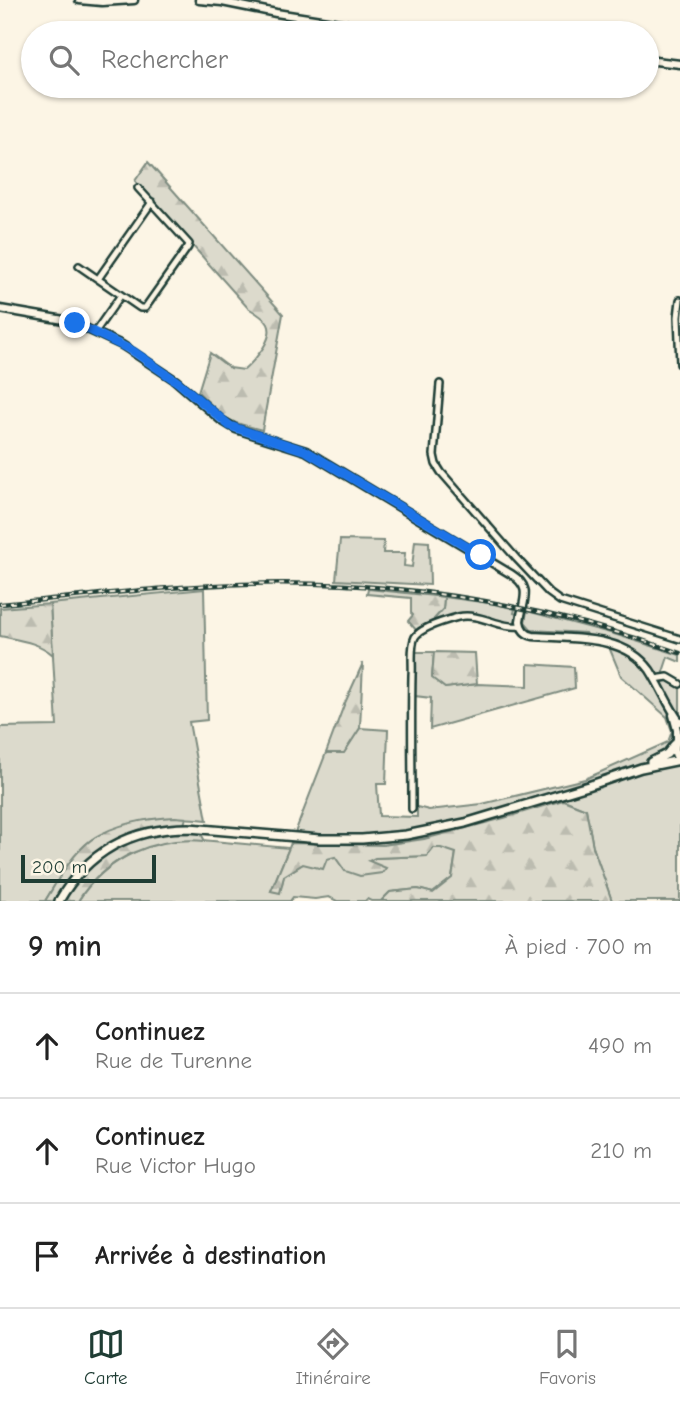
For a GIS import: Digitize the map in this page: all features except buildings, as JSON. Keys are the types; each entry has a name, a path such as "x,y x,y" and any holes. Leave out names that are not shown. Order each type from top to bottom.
{"main road":[{"path":"59,901 77,874 97,856 120,842 147,832 189,828 320,839 362,839 440,829 589,786 641,768 680,761 676,755 677,740"},
{"path":"641,768 667,754 677,740"}],"street":[{"path":"79,0 134,0"},
{"path":"199,0 219,1 327,21"},
{"path":"659,61 680,64"},
{"path":"79,266 140,308 145,308 189,245 138,188"},
{"path":"98,279 152,202"},
{"path":"95,332 121,295"},
{"path":"680,299 680,364"},
{"path":"0,309 61,319 133,351 179,383 233,428 295,446 314,455 511,574 524,585 520,619 525,632 533,636 594,640 620,646 639,658 650,670 680,722"},
{"path":"440,384 434,455 437,467 535,579 563,603 680,639"},
{"path":"524,585 535,579"},
{"path":"412,809 414,638 435,625 464,616 511,627 521,626"},
{"path":"655,680 668,677 680,684"},
{"path":"671,710 677,740"}],"green space":[{"path":"148,162 283,314 262,430 224,417 198,392 210,353 230,368 244,370 263,348 269,334 268,324 248,308 135,181"},
{"path":"340,540 384,541 383,553 405,553 404,566 412,567 415,541 429,542 430,585 336,580"},
{"path":"204,589 207,720 189,722 207,820 154,819 105,832 77,853 45,901 0,901 0,727 57,726 50,604"},
{"path":"368,589 444,597 443,609 434,619 435,623 417,631 408,621 413,615 411,598 367,594"},
{"path":"444,597 515,609 515,622 510,624 482,615 467,614 435,623 434,619 443,609"},
{"path":"50,604 53,655 35,644 0,636 0,608"},
{"path":"527,611 680,655 680,662 668,657 663,672 680,688 680,901 612,901 593,847 586,809 564,800 424,839 383,845 291,843 326,753 344,752 360,728 388,730 386,784 377,784 379,816 417,817 417,807 429,810 482,804 585,779 668,742 672,731 667,717 621,676 609,647 610,640 590,638 586,633 532,630 525,622"},
{"path":"416,652 434,652 432,677 445,688 477,684 528,686 528,664 574,667 575,688 430,729 431,698 415,696"},
{"path":"434,652 475,653 477,684 445,688 432,678"},
{"path":"363,663 360,728 344,753 326,753 344,705"},
{"path":"563,800 586,809 593,847 612,901 381,901 390,892 418,889 433,893 452,878 456,853 441,848 433,848 427,856 375,858 369,861 386,868 382,873 360,876 345,871 335,857 327,859 323,869 303,864 284,876 280,893 271,891 291,843 383,845 424,839"},
{"path":"186,818 184,824 140,830 110,843 79,869 56,901 45,901 71,860 100,834 132,823"},
{"path":"200,832 205,841 167,842 132,853 102,873 78,901 63,901 81,876 116,847 145,836"},
{"path":"191,839 289,848 271,891 280,892 284,876 303,864 335,856 345,871 375,858 426,856 433,848 456,852 452,878 433,893 418,889 390,892 381,901 293,897 290,901 78,901 99,875 127,856 158,844"}],"railway":[{"path":"0,604 213,585 299,583 410,590 574,620 680,653"}],"route":[{"path":"75,323 133,351 179,383 230,426 306,451 481,555"}]}
